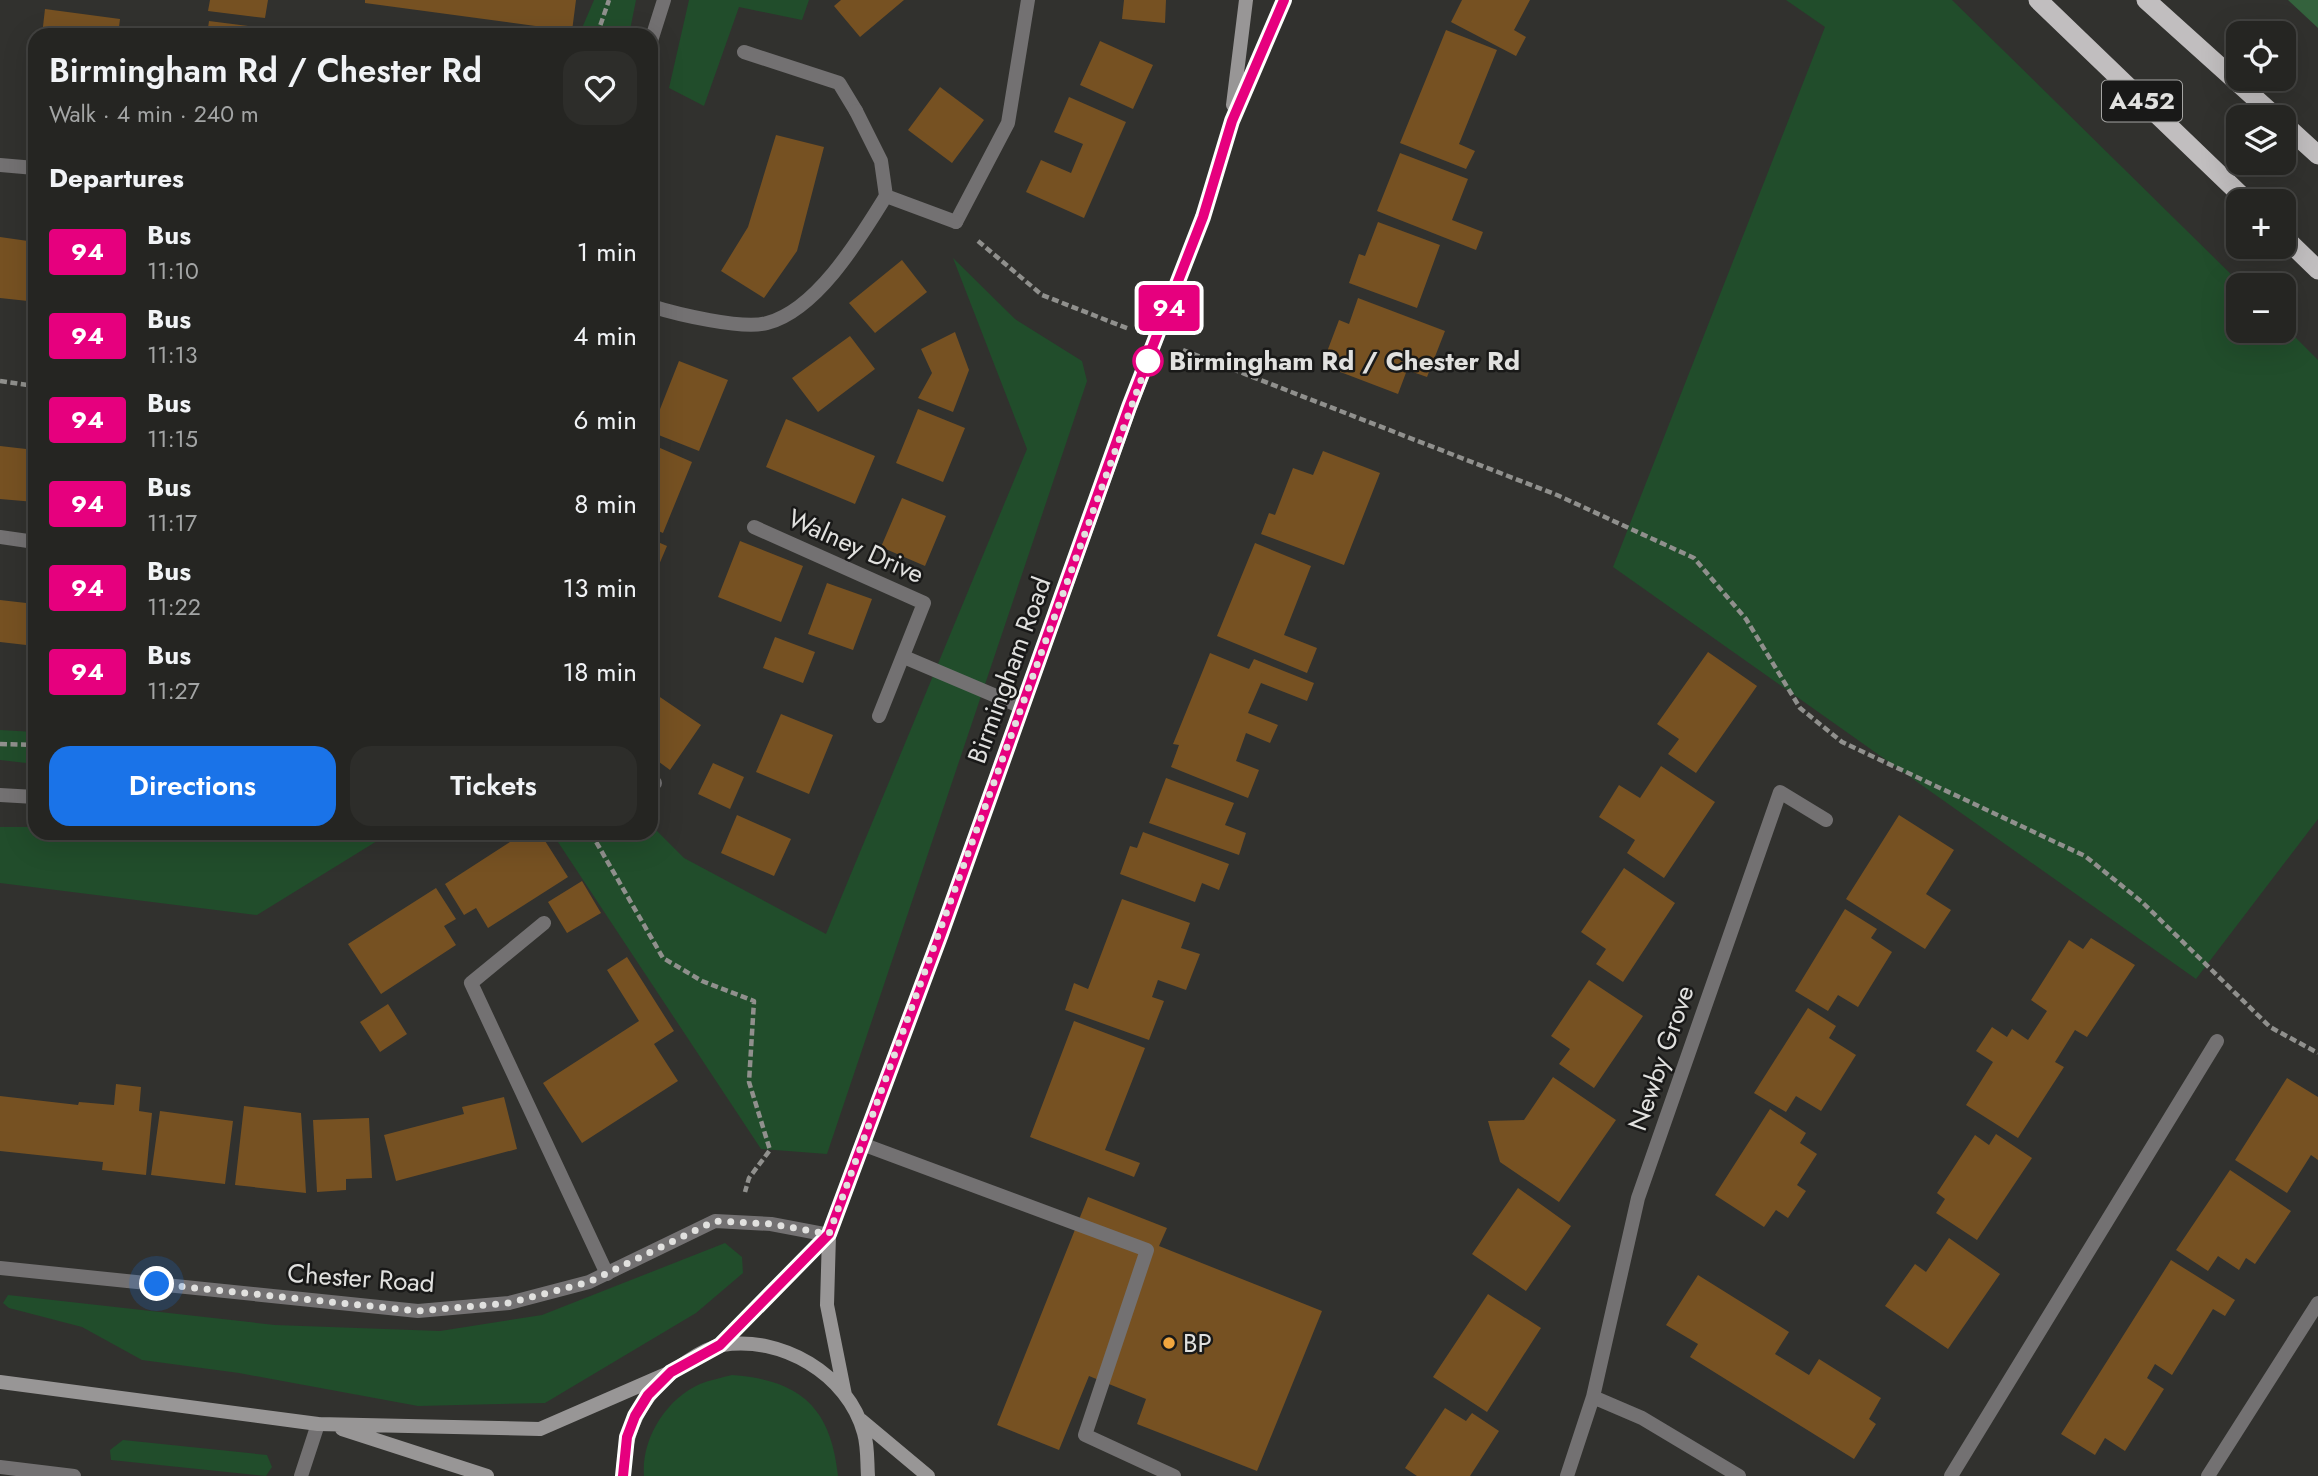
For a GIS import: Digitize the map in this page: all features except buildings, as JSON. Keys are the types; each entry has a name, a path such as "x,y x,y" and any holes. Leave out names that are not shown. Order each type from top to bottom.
{"highway":[{"name":"A452","path":"2038,0 2235,189"},
{"name":"A452","path":"2147,0 2263,105"},
{"path":"2296,135 2318,156"},
{"path":"2296,249 2318,270"}],"main road":[{"name":"Birmingham Road","path":"1232,121 1246,0"},
{"name":"Birmingham Road","path":"845,1395 827,1305 829,1234 1129,407 1203,217 1232,121 1284,0"},
{"name":"Birmingham Road","path":"720,1345 829,1234"},
{"path":"0,1382 323,1424 540,1429 671,1372 720,1345 767,1344 806,1361 824,1373 845,1395 864,1434 868,1476"},
{"path":"623,1476 627,1437 635,1416 648,1395 671,1372"},
{"path":"857,1416 928,1476"},
{"path":"323,1424 487,1476"}],"street":[{"path":"655,28 664,0"},
{"path":"886,196 957,222 1008,123 1028,0"},
{"path":"658,307 735,323 766,324 797,309 854,248 886,196 881,161 839,82 744,52"},
{"path":"0,165 28,167"},
{"name":"Walney Drive","path":"754,527 924,603 879,716"},
{"path":"0,537 28,541"},
{"path":"904,657 1022,707"},
{"name":"Newby Grove","path":"1567,1476 1593,1397 1638,1198 1780,792 1826,820"},
{"path":"0,795 28,797"},
{"path":"544,923 471,984 607,1274"},
{"path":"1951,1476 2217,1041"},
{"path":"862,1144 1147,1250 1085,1435 1174,1476"},
{"name":"Chester Road","path":"0,1268 418,1311 509,1303 589,1282 715,1221 771,1224 829,1234"},
{"path":"2208,1476 2318,1303"},
{"path":"1593,1397 1642,1418 1739,1476"},
{"path":"301,1476 323,1424"},
{"path":"0,1467 74,1476"}],"path":[{"path":"599,28 609,0"},
{"path":"957,222 1042,295 1132,330"},
{"path":"1171,345 1557,495 1694,558 1746,619 1800,708 1842,742 2084,856 2142,902 2270,1027 2318,1053"},
{"path":"0,381 28,385"},
{"path":"0,744 28,746"},
{"path":"595,840 663,958 702,981 754,1001 749,1082 770,1150 748,1178 736,1222"}],"green space":[{"path":"594,0 636,0 630,28 582,28"},
{"path":"689,0 809,0 802,20 739,7 704,106 669,88"},
{"path":"1786,0 1952,0 2230,273 2226,273 2226,343 2296,343 2296,338 2318,360 2318,819 2196,979 1613,567 1825,27"},
{"path":"2288,0 2318,0 2318,28"},
{"path":"953,258 1015,319 1082,361 1087,381 827,1154 761,1149 557,840 658,840 658,832 684,858 826,934 1027,449"},
{"path":"0,730 28,732 28,763 0,760"},
{"path":"0,827 28,827 28,840 379,840 257,915 0,883"},
{"path":"725,1243 742,1257 743,1273 696,1313 545,1403 418,1406 239,1373 142,1360 82,1327 9,1308 3,1303 8,1295 275,1325 440,1331 542,1315"},
{"path":"732,1375 776,1383 794,1391 808,1402 828,1432 838,1476 644,1476 644,1462 651,1435 667,1410 676,1400 700,1384"},
{"path":"123,1440 267,1455 272,1467 266,1476 111,1460 110,1450"}],"bus line":[{"name":"94","path":"623,1476 627,1437 635,1416 648,1395 671,1372 695,1356 720,1345 829,1234 941,934 1129,407 1203,217 1232,121 1284,0"}],"place":[{"name":"Birmingham Rd / Chester Rd","path":"1148,361"},
{"name":"BP","path":"1169,1343"}],"route":[{"path":"157,1284 418,1311 509,1303 589,1282 715,1221 771,1224 829,1234 941,934 1129,407 1148,361"}]}
